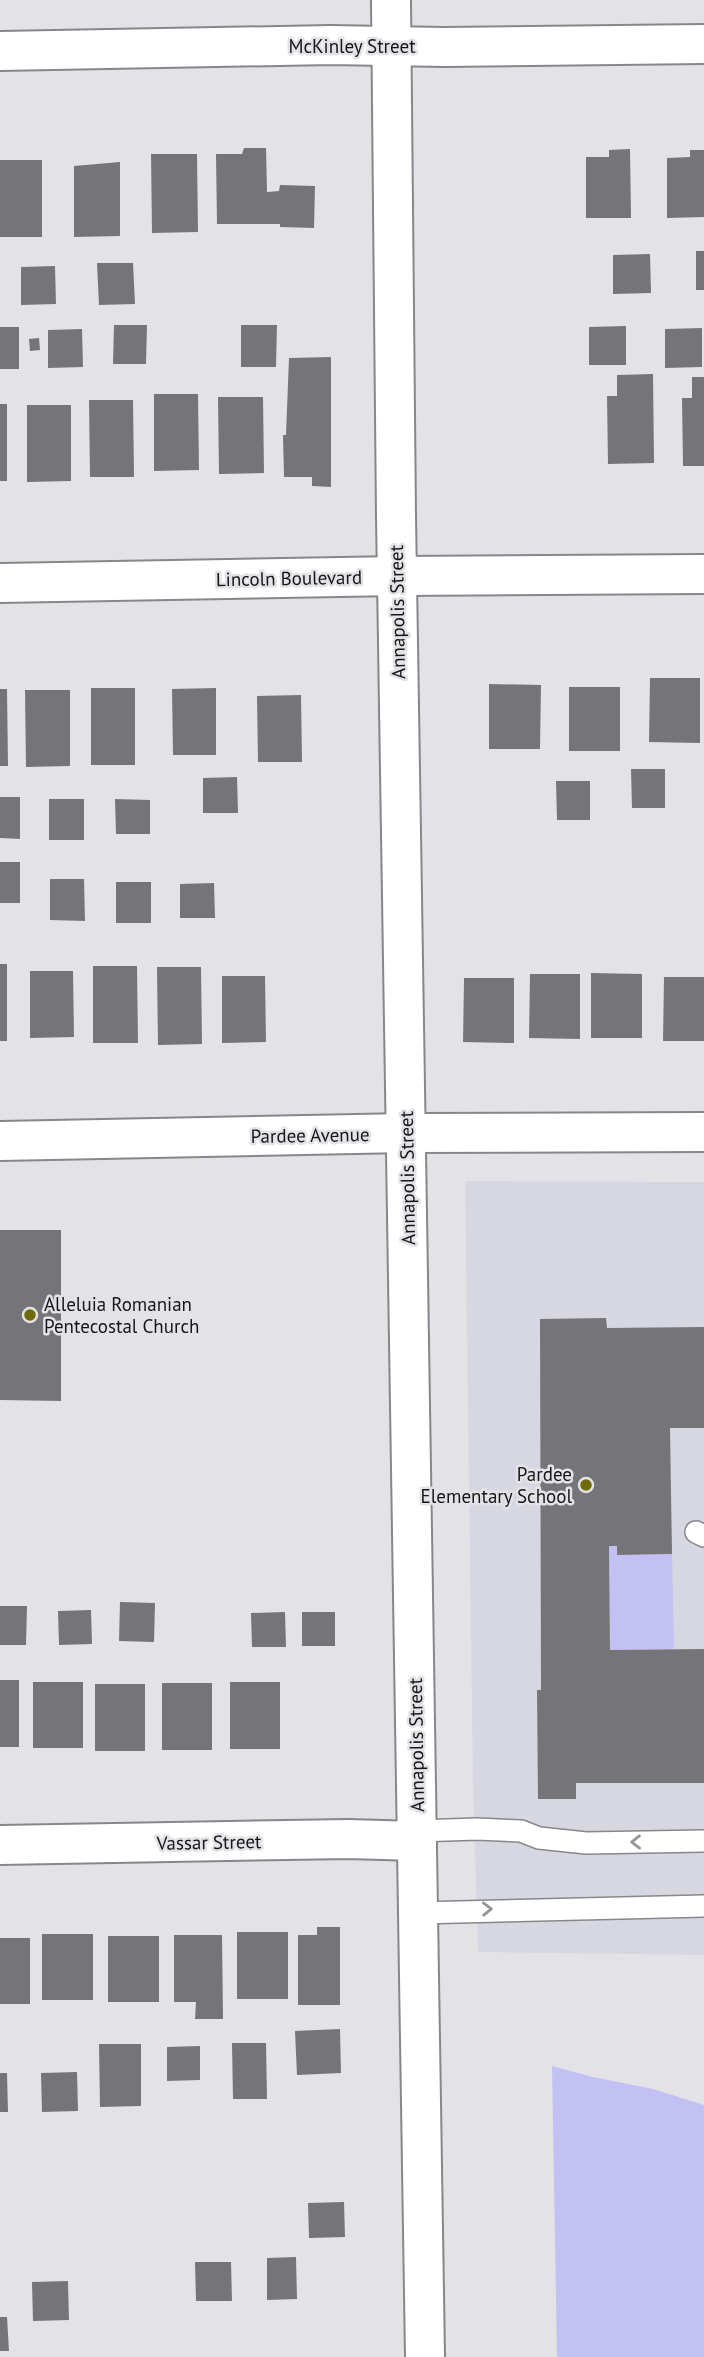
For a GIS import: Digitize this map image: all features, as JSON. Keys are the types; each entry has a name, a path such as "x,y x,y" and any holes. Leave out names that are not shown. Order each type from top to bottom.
{"street":[{"name":"Annapolis Street","path":"391,0 396,516 425,2357"},
{"name":"McKinley Street","path":"0,51 330,45 391,47 704,44"},
{"name":"Lincoln Boulevard","path":"0,583 704,574"},
{"name":"Pardee Avenue","path":"0,1141 407,1133 704,1132"},
{"name":"Vassar Street","path":"0,1844 417,1836"}],"lane":[{"path":"417,1836 477,1829 521,1831 539,1838 586,1843 704,1841"},
{"path":"418,1913 704,1906"}],"shaded area":[{"name":"Pardee Elementary School","path":"465,1181 704,1182 704,1955 478,1952 473,1789"},
{"path":"609,1546 617,1546 618,1555 672,1554 674,1649 610,1650"},
{"path":"552,2066 653,2089 704,2105 704,2357 557,2357"}],"building":[{"path":"244,148 266,148 267,192 279,191 280,185 315,186 314,228 280,227 280,224 217,224 216,154 242,154"},
{"path":"630,149 631,218 586,218 586,157 609,157 609,150"},
{"path":"690,150 704,150 704,217 667,218 667,158 690,157"},
{"path":"151,154 197,154 198,232 152,233"},
{"path":"0,160 42,160 42,237 0,237"},
{"path":"120,162 120,236 74,237 74,166"},
{"path":"696,251 704,251 704,290 696,290"},
{"path":"650,254 651,293 613,294 613,255"},
{"path":"97,263 133,263 135,304 99,305"},
{"path":"55,266 56,304 21,305 21,267"},
{"path":"114,325 147,325 146,364 113,364"},
{"path":"241,325 277,325 276,367 241,367"},
{"path":"626,326 626,365 589,365 589,327"},
{"path":"0,327 19,327 19,369 0,369"},
{"path":"702,328 702,367 665,368 665,329"},
{"path":"82,329 83,367 48,368 48,330"},
{"path":"39,338 40,350 30,351 29,339"},
{"path":"331,357 331,487 312,486 312,477 284,477 283,435 286,435 289,358"},
{"path":"653,374 654,463 608,464 607,396 617,396 617,375"},
{"path":"692,377 704,377 704,466 683,466 682,398 692,398"},
{"path":"154,394 198,394 199,470 154,471"},
{"path":"218,397 263,397 264,473 219,474"},
{"path":"89,400 133,400 134,477 90,477"},
{"path":"0,404 7,404 7,481 0,481"},
{"path":"27,405 71,405 71,481 27,482"},
{"path":"650,678 700,678 700,743 649,742"},
{"path":"489,684 541,685 540,749 489,749"},
{"path":"569,687 620,687 620,751 569,751"},
{"path":"91,688 135,688 135,765 91,765"},
{"path":"216,688 216,755 173,755 172,689"},
{"path":"0,689 7,689 8,766 0,766"},
{"path":"25,690 70,690 70,766 26,767"},
{"path":"301,695 302,762 258,762 257,696"},
{"path":"631,769 665,769 665,808 632,808"},
{"path":"237,777 238,813 203,813 203,778"},
{"path":"556,781 590,781 590,820 557,820"},
{"path":"0,797 20,797 20,839 0,838"},
{"path":"49,799 84,799 84,840 49,840"},
{"path":"115,799 150,800 150,834 116,834"},
{"path":"0,862 20,862 20,903 0,903"},
{"path":"50,879 84,879 85,921 50,920"},
{"path":"116,882 151,882 151,923 116,923"},
{"path":"214,883 215,918 180,918 180,884"},
{"path":"0,964 7,964 7,1041 0,1041"},
{"path":"93,966 137,966 138,1043 93,1043"},
{"path":"157,967 201,967 202,1044 158,1045"},
{"path":"30,971 73,971 74,1037 30,1038"},
{"path":"591,973 642,974 642,1038 591,1038"},
{"path":"530,974 580,974 580,1039 529,1038"},
{"path":"222,976 265,976 266,1042 222,1043"},
{"path":"664,977 704,977 704,1041 663,1041"},
{"path":"464,978 514,978 514,1043 463,1042"},
{"name":"Alleluia Romanian Pentecostal Church","path":"0,1230 61,1230 61,1401 0,1400"},
{"path":"606,1318 607,1328 704,1327 704,1428 670,1428 672,1554 617,1555 617,1546 609,1546 610,1650 704,1649 704,1783 576,1783 576,1799 538,1799 537,1690 541,1690 540,1319"},
{"path":"120,1602 155,1603 154,1642 119,1641"},
{"path":"0,1606 27,1606 26,1645 0,1645"},
{"path":"91,1610 92,1644 59,1645 58,1611"},
{"path":"285,1612 286,1647 252,1647 251,1613"},
{"path":"302,1612 335,1612 335,1646 302,1646"},
{"path":"0,1680 19,1680 19,1747 0,1747"},
{"path":"33,1682 83,1682 83,1748 33,1748"},
{"path":"230,1682 280,1682 280,1749 230,1749"},
{"path":"162,1683 212,1683 212,1750 162,1750"},
{"path":"95,1684 145,1684 145,1751 95,1751"},
{"path":"317,1927 340,1927 340,2005 298,2005 298,1935 317,1935"},
{"path":"237,1932 288,1932 288,1999 237,1999"},
{"path":"42,1934 93,1934 93,2000 42,2000"},
{"path":"174,1935 222,1935 223,2019 195,2019 196,2002 174,2002"},
{"path":"108,1936 159,1936 159,2002 108,2002"},
{"path":"0,1938 30,1938 30,2004 0,2004"},
{"path":"340,2029 341,2073 297,2075 295,2031"},
{"path":"232,2043 266,2043 267,2099 233,2099"},
{"path":"99,2044 141,2044 141,2106 100,2107"},
{"path":"200,2046 200,2080 167,2081 167,2047"},
{"path":"77,2072 78,2111 42,2112 41,2073"},
{"path":"0,2073 7,2073 8,2112 0,2112"},
{"path":"344,2202 345,2237 309,2238 308,2203"},
{"path":"296,2257 297,2299 267,2300 267,2258"},
{"path":"195,2262 231,2262 232,2301 196,2301"},
{"path":"68,2281 69,2320 33,2321 32,2282"},
{"path":"0,2317 7,2317 9,2351 0,2351"}],"place":[{"name":"Alleluia Romanian Pentecostal Church","path":"30,1315"},
{"name":"Pardee Elementary School","path":"586,1485"}]}
